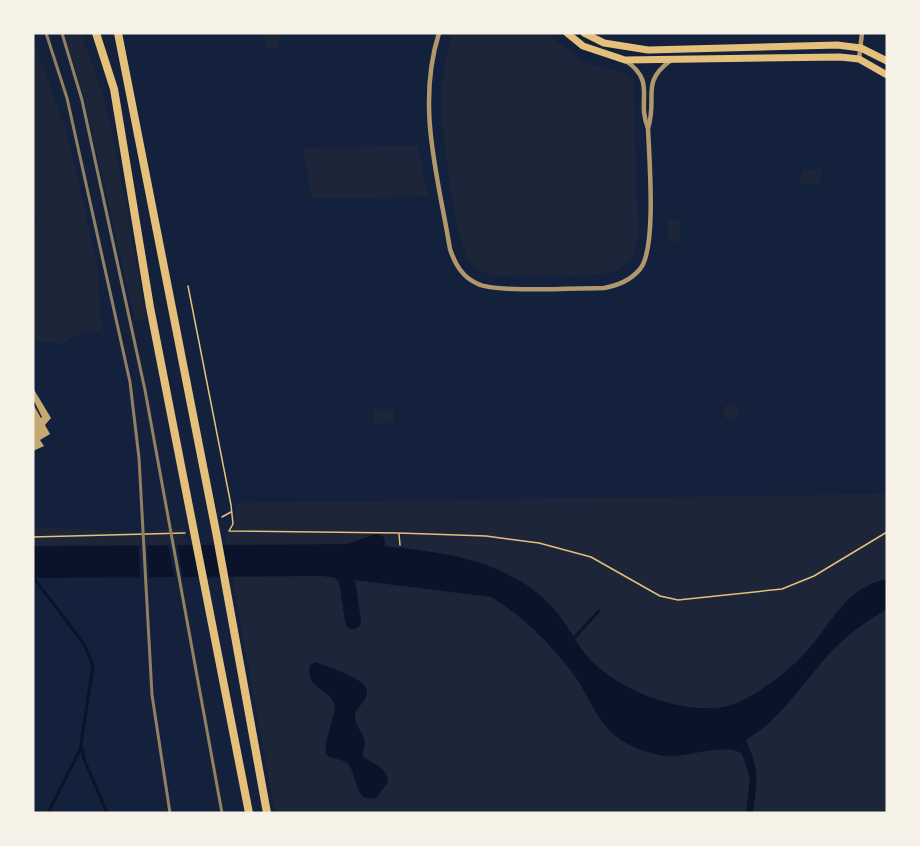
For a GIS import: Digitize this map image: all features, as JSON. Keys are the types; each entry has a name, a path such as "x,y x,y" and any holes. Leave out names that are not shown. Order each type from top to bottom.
{"main road":[{"path":"96,33 114,90 150,307 249,813"},
{"path":"118,33 217,537 267,813"},
{"path":"567,33 583,46 625,60 840,57 859,59 887,75"},
{"path":"585,33 604,43 648,50 837,45 861,48 887,61"}],"street":[{"path":"440,33 428,89 431,144 450,249 456,266 479,285 490,287 604,288 621,284 641,268 649,249 648,128 652,116 652,80 659,69 670,61"},
{"path":"859,59 862,33"},
{"path":"625,60 637,68 645,81 644,118 648,128"}],"path":[{"path":"188,286 232,512 233,524 229,531 486,536 539,543 570,550 609,566 660,596 678,600 782,589 814,576 887,532"},
{"path":"33,537 187,533"},
{"path":"399,533 400,545"}],"shaded area":[{"path":"65,33 80,33 104,102 121,174 147,319 135,320 86,105"},
{"path":"264,33 280,33 279,48 267,48"},
{"path":"453,33 547,33 579,59 595,66 625,73 633,79 638,237 633,255 621,268 611,272 580,276 497,276 481,271 469,260 454,205 441,106 443,77"},
{"path":"33,39 65,128 97,266 102,331 84,331 61,344 33,340 33,222 38,219 33,210"},
{"path":"418,146 428,196 312,199 303,148"},
{"path":"822,169 820,184 800,184 802,170"},
{"path":"668,220 680,220 680,241 668,241"},
{"path":"731,404 737,406 739,412 737,418 731,420 725,418 723,412 725,406"},
{"path":"373,409 393,409 393,423 374,424"},
{"path":"887,494 887,813 275,813 225,536 238,503"},
{"path":"33,527 134,532 184,528 186,546 33,546"},
{"path":"368,544 449,555 507,574 530,587 546,601 561,617 587,656 599,668 614,679 649,696 687,707 723,707 744,700 755,693 798,661 849,599 860,590 887,579 887,609 842,641 781,711 746,740 754,760 756,793 753,813 746,813 750,777 742,754 735,751 717,750 666,756 635,748 616,737 596,713 574,675 547,642 526,622 491,597 322,576 33,578 33,546"},
{"path":"316,662 354,677 365,686 367,695 357,709 355,720 365,742 363,756 382,769 387,777 388,782 377,797 364,797 347,763 326,754 335,707 330,698 313,683 309,673 310,665"}],"pier":[{"path":"139,543 147,543 149,580 140,580"},
{"path":"168,543 177,543 183,580 175,580"}],"building":[{"path":"33,388 51,418 45,425 50,434 40,440 44,446 33,451 33,404 42,417 33,399"}],"waterway":[{"path":"349,552 377,542"},
{"path":"334,564 347,580 353,621"},
{"path":"33,577 84,644 93,666 80,750 48,813"},
{"path":"573,639 599,611"},
{"path":"82,748 84,759 107,813"}],"railway":[{"path":"46,33 67,98 130,382 139,458 152,695 170,813"},
{"path":"62,33 82,100 145,390 222,813"}]}
